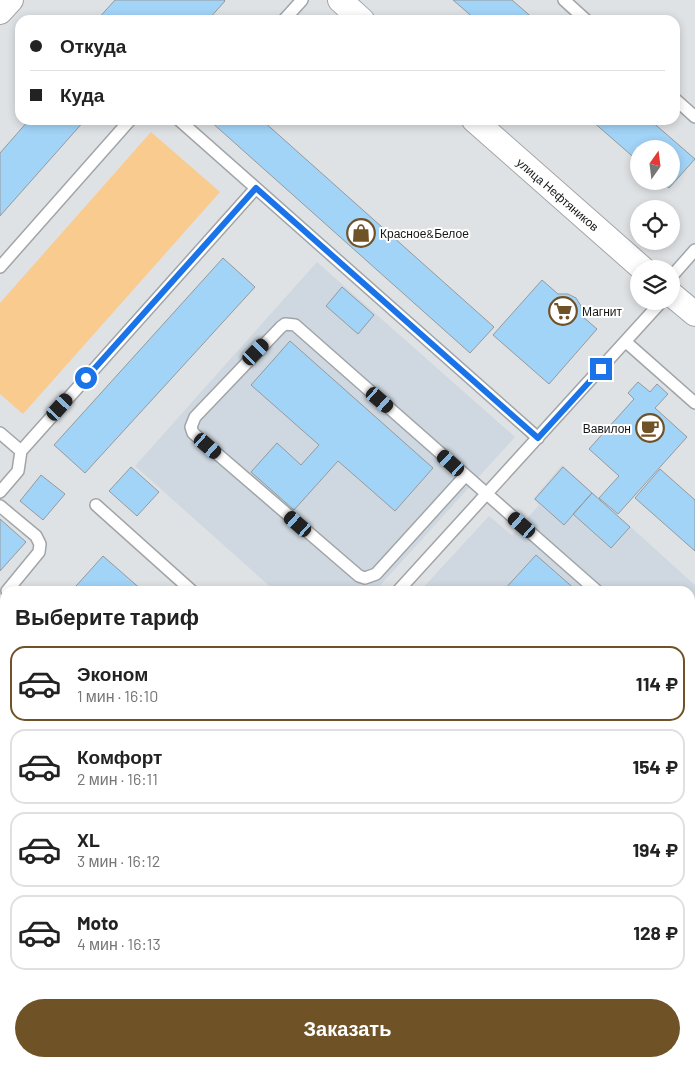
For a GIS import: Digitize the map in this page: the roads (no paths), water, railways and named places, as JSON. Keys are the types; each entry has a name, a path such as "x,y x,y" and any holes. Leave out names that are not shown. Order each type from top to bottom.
{"street":[{"path":"0,12 11,0"},
{"path":"340,0 356,15"},
{"name":"улица Нефтяников","path":"480,125 633,260"},
{"path":"680,302 695,314"}],"lane":[{"path":"288,15 302,0"},
{"path":"564,0 580,15"},
{"path":"680,104 695,117"},
{"path":"0,267 126,125"},
{"path":"185,125 538,438"},
{"path":"0,492 18,471 20,451 256,188"},
{"path":"680,267 695,250"},
{"path":"403,586 654,310"},
{"path":"465,476 376,574 365,578 359,576 193,432 191,427 195,418 281,327 285,324 295,325 592,586"},
{"path":"626,342 695,403"},
{"path":"0,433 20,451"},
{"path":"96,505 186,586"},
{"path":"0,506 36,536 40,544 38,552 11,586"}],"place":[{"name":"Красное&Белое","path":"361,233"},
{"name":"Магнит","path":"563,311"},
{"name":"Вавилон","path":"650,428"}]}
